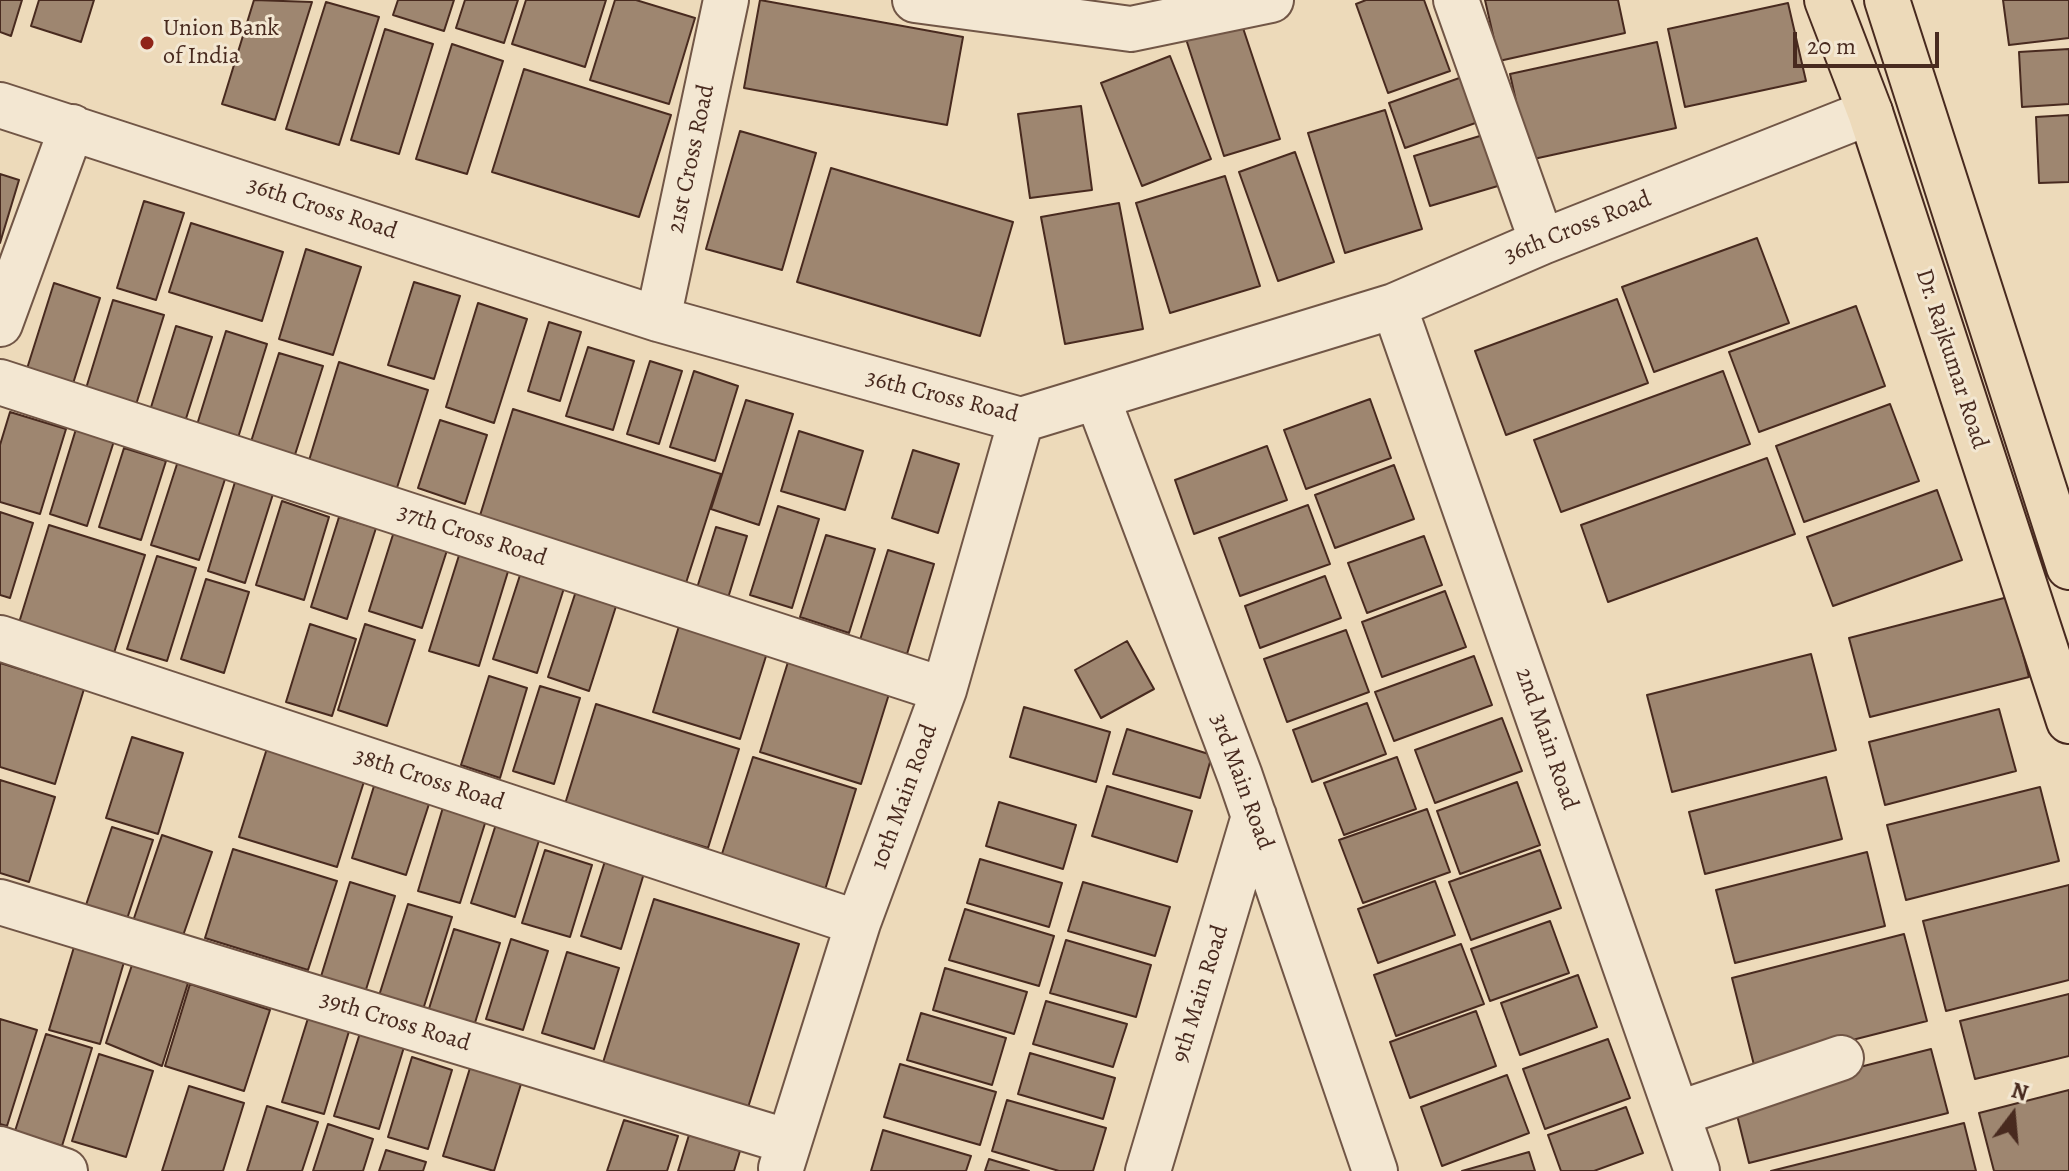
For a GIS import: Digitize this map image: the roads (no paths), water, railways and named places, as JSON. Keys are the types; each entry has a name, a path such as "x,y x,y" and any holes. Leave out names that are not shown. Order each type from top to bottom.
{"main road":[{"name":"Dr. Rajkumar Road","path":"1827,0 1870,112 2069,721"},
{"name":"Dr. Rajkumar Road","path":"1887,0 2069,567"}],"street":[{"name":"21st Cross Road","path":"658,319 726,0"},
{"path":"915,0 1133,14 1271,0"},
{"path":"1456,0 1542,242"},
{"name":"36th Cross Road","path":"0,105 658,319 1021,420 1394,306 1542,242 1870,112"},
{"path":"0,324 72,127"},
{"name":"2nd Main Road","path":"1394,306 1697,1171"},
{"name":"37th Cross Road","path":"0,382 944,690"},
{"name":"3rd Main Road","path":"1097,397 1254,816 1375,1171"},
{"name":"10th Main Road","path":"785,1156 858,923 944,690 1021,420"},
{"name":"38th Cross Road","path":"0,638 858,923"},
{"name":"9th Main Road","path":"1148,1171 1254,816"},
{"name":"39th Cross Road","path":"0,902 785,1156"},
{"path":"1677,1114 1841,1058"},
{"path":"0,1149 65,1171"}],"place":[{"name":"Union Bank of India","path":"147,43"}]}
